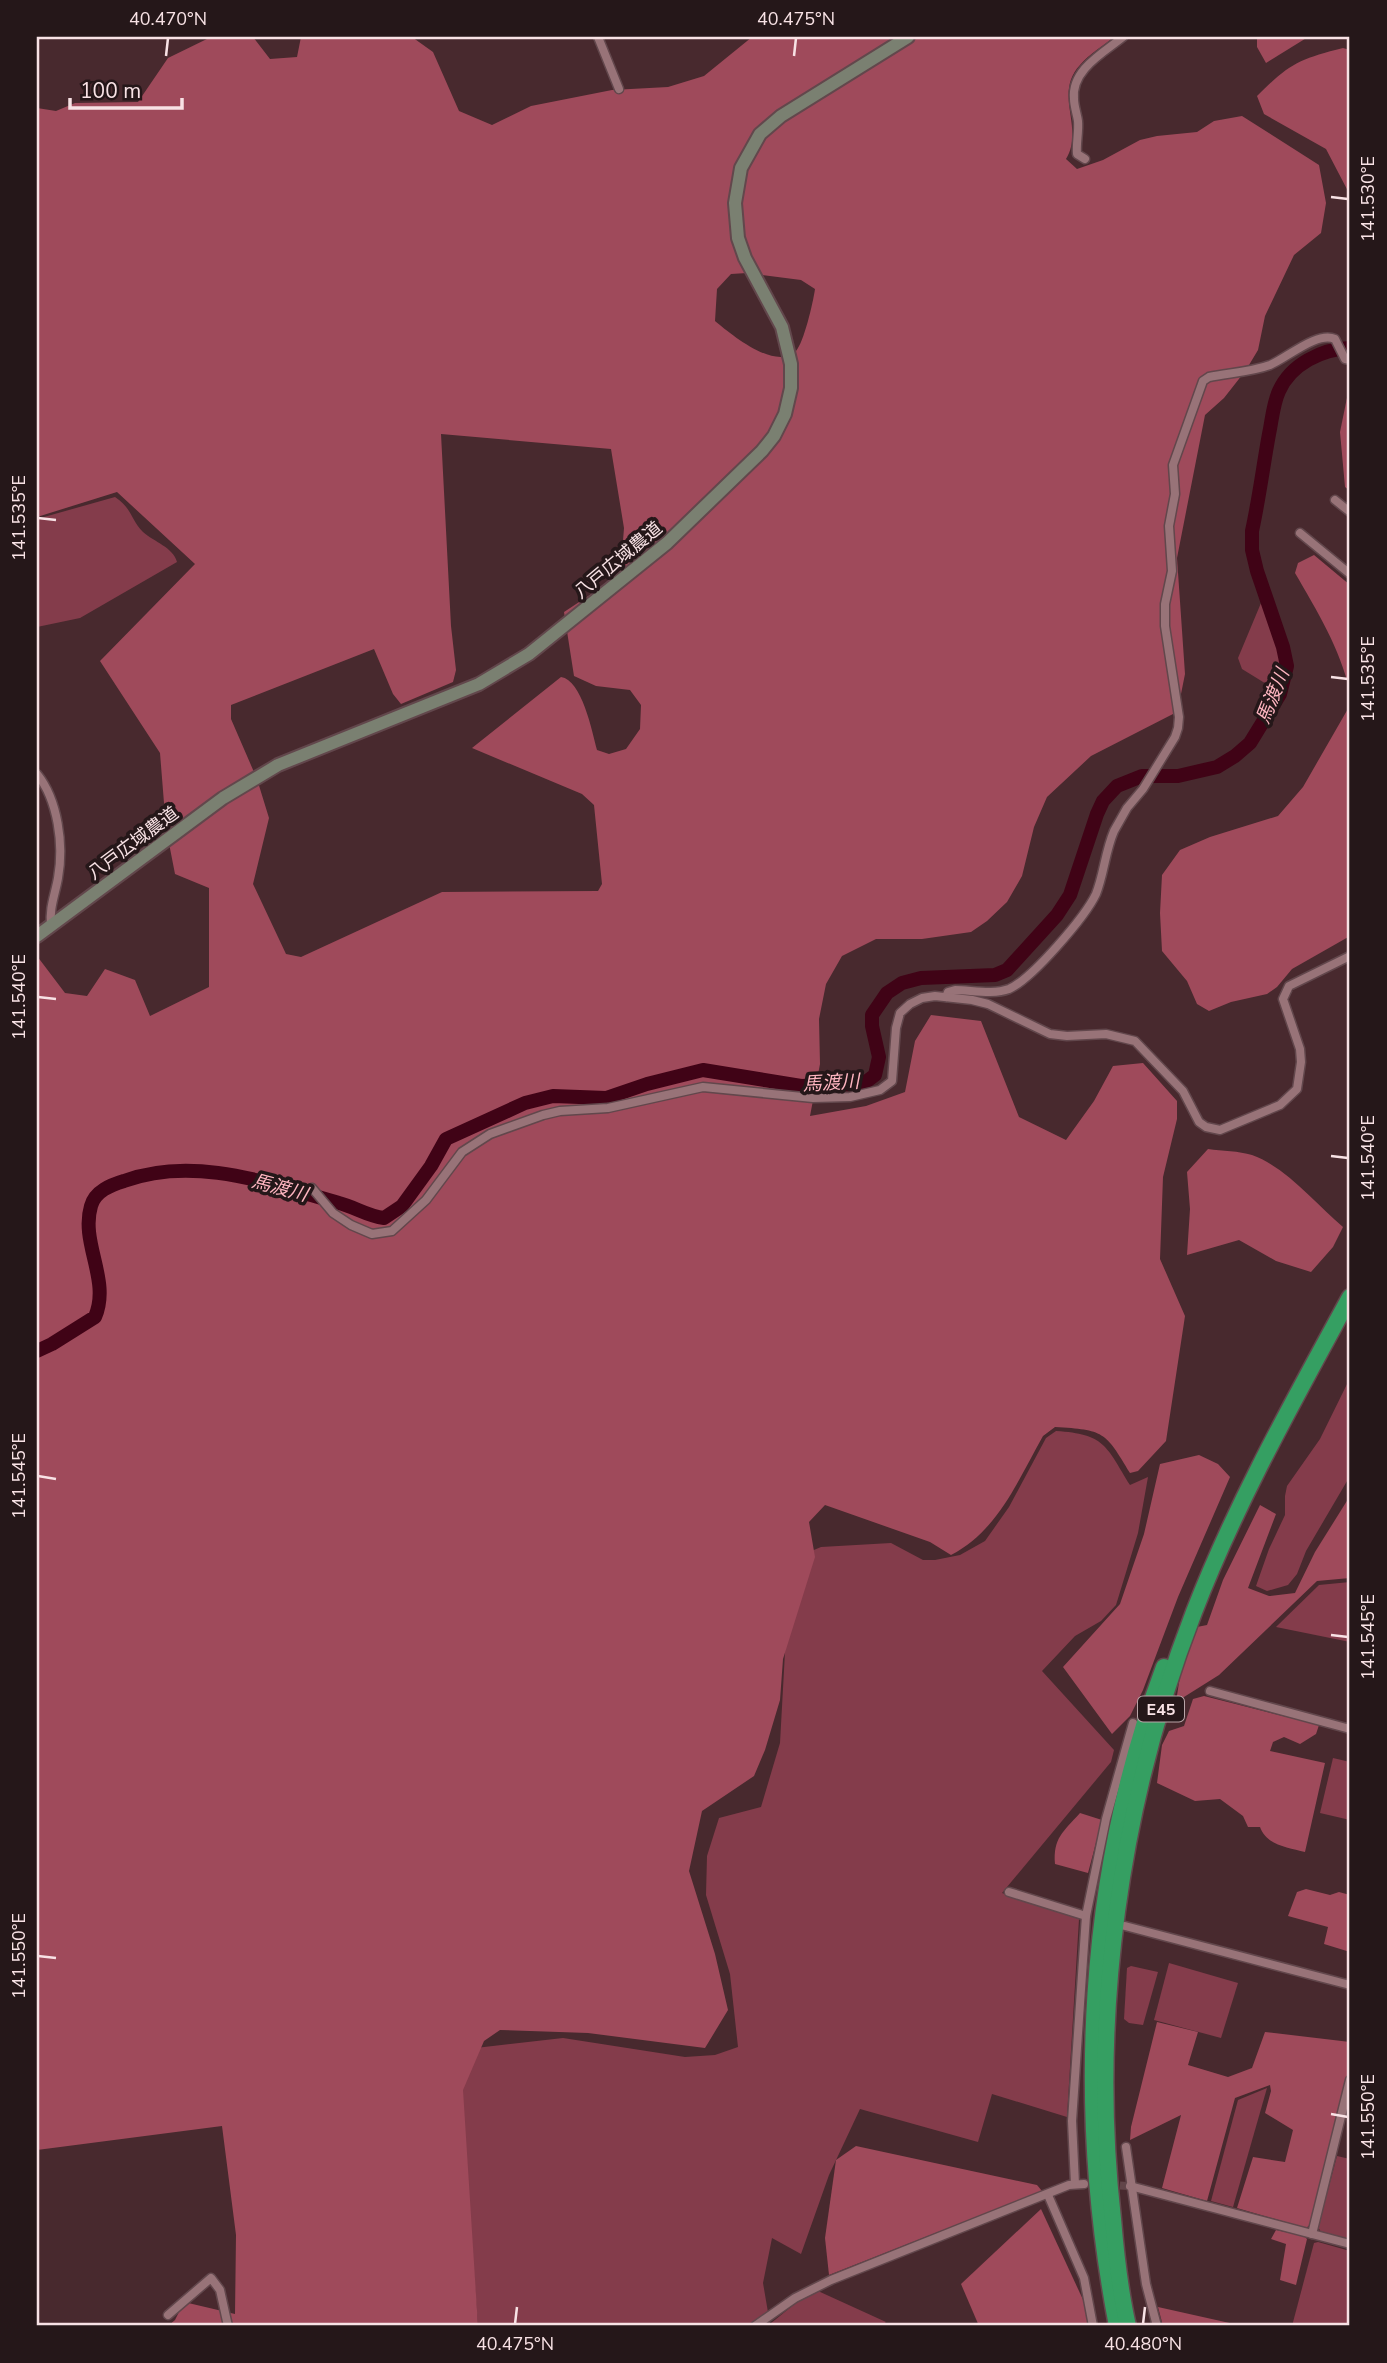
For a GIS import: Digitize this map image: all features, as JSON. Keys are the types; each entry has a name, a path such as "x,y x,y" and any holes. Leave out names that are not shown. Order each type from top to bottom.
{"highway":[{"name":"E45","path":"1128,2326 1108,2180 1105,2089 1109,1976 1124,1871 1140,1790 1160,1711 1194,1612 1264,1457 1350,1297"},
{"name":"E45","path":"1117,2326 1097,2201 1092,2109 1100,1943 1113,1854 1128,1785 1153,1698 1185,1611 1243,1489 1264,1457"},
{"path":"1108,2180 1139,2326"}],"street":[{"path":"597,37 619,89"},
{"name":"八戸広域農道","path":"37,936 251,780 297,756 479,684 529,654 667,543 762,451 774,436 785,414 791,388 791,363 782,327 738,238 734,203 741,167 760,134 781,116 908,37"},
{"path":"1085,159 1077,154 1076,150 1078,130 1075,83 1084,69 1123,37"},
{"path":"946,997 948,992 955,990 1007,990 1032,971 1080,919 1094,897 1114,831 1175,737 1179,716 1165,604 1172,564 1170,526 1175,494 1173,466 1203,381 1209,377 1266,367 1310,342 1330,337 1335,339 1345,359 1350,360"},
{"path":"1335,500 1350,512"},
{"path":"1300,533 1350,573"},
{"path":"37,774 60,830 59,875 52,897 51,926"},
{"path":"313,1188 333,1213 351,1225 372,1234 393,1231 426,1200 461,1152 490,1134 543,1115 560,1111 608,1108 704,1087 813,1098 850,1097 880,1090 892,1081 896,1028 900,1013 922,998 946,997 988,1004 1050,1034 1106,1034 1135,1041 1183,1091 1199,1122 1206,1127 1220,1130 1280,1105 1297,1089 1300,1049 1283,999 1285,992 1289,986 1350,956"},
{"path":"1210,1691 1350,1729"},
{"path":"755,2326 795,2298 831,2280 1079,2184 1072,2121 1086,1916 1106,1819 1133,1723"},
{"path":"1009,1892 1086,1916"},
{"path":"1125,1926 1350,1985"},
{"path":"1312,2234 1350,2080"},
{"path":"1126,2147 1146,2284 1157,2326"},
{"path":"1130,2186 1350,2244"},
{"path":"1048,2195 1084,2278 1093,2326"},
{"path":"167,2315 211,2278 220,2290 228,2326"}],"shaded area":[{"path":"211,37 253,37 270,59 297,57 301,37 412,37 433,52 459,111 492,125 531,106 612,90 668,87 704,76 752,37 1114,37 1080,65 1072,76 1069,99 1072,135 1066,159 1077,169 1103,160 1140,140 1197,132 1214,121 1242,116 1319,165 1326,203 1321,233 1294,255 1265,316 1258,350 1224,398 1205,415 1177,558 1185,674 1180,699 1173,714 1091,756 1047,797 1034,827 1022,876 1007,902 987,921 971,932 922,939 876,939 842,956 826,984 819,1019 820,1064 810,1116 866,1106 905,1092 915,1041 931,1015 981,1021 1019,1117 1066,1140 1094,1101 1113,1066 1143,1063 1177,1101 1177,1119 1163,1177 1160,1259 1185,1316 1166,1441 1138,1471 1130,1473 1115,1449 1102,1435 1055,1427 1043,1436 1015,1487 994,1518 967,1545 951,1555 930,1542 825,1505 809,1522 815,1557 783,1659 780,1700 765,1750 754,1776 702,1811 689,1871 715,1954 728,2010 705,2048 588,2033 500,2030 484,2041 463,2090 478,2326 168,2326 175,2320 184,2302 235,2314 236,2235 222,2126 37,2150 37,956 65,993 87,996 105,969 135,980 150,1016 209,987 209,888 175,874 166,828 160,753 100,661 195,564 117,492 37,517 37,108 56,111 75,103 138,102 168,58","holes":["747,273 801,280 815,289 802,339 796,351 787,356 777,357 754,349 715,321 717,289 731,274","441,434 611,449 624,528 621,566 608,583 564,612 574,676 596,686 630,690 641,705 640,729 626,749 609,754 597,750 580,696 575,687 561,677 472,748 582,794 594,805 602,884 598,891 442,892 301,957 286,954 253,884 269,818 257,779 231,719 231,705 374,649 393,694 401,704 453,682 456,670 451,626"]},
{"path":"1257,37 1308,37 1266,63 1257,47"},
{"path":"1343,48 1350,50 1350,195 1326,149 1264,114 1257,96 1296,64"},
{"path":"1350,383 1350,491 1345,487 1340,432"},
{"path":"115,497 125,505 143,532 167,549 177,562 80,618 37,627 37,519"},
{"path":"1314,555 1350,585 1350,692 1334,645 1295,573 1298,563"},
{"path":"1261,603 1265,603 1280,650 1281,674 1273,695 1268,685 1242,669 1238,658"},
{"path":"1350,699 1350,936 1292,969 1277,987 1267,994 1231,1002 1209,1011 1197,1004 1187,981 1162,951 1162,875 1180,850 1210,837 1278,816 1303,787 1349,707"},
{"path":"1208,1149 1252,1155 1265,1161 1289,1177 1343,1227 1333,1247 1311,1272 1276,1261 1239,1240 1187,1255 1190,1209 1187,1172"},
{"path":"1350,1378 1350,1476 1306,1551 1297,1574 1288,1585 1267,1591 1256,1586 1285,1515 1287,1486 1320,1439"},
{"path":"1056,1431 1085,1435 1102,1444 1130,1485 1148,1477 1138,1533 1116,1605 1101,1621 1075,1636 1042,1671 1114,1750 1111,1762 1002,1893 1079,1919 1067,2117 992,2094 978,2142 860,2109 829,2175 801,2254 772,2238 763,2283 770,2324 802,2298 818,2291 886,2322 881,2326 478,2326 458,2066 467,2049 563,2038 685,2057 715,2055 738,2047 730,1974 706,1895 707,1856 719,1818 761,1807 780,1743 786,1634 802,1555 821,1547 891,1543 923,1560 960,1555 985,1541 1009,1507 1046,1438"},
{"path":"1199,1455 1218,1464 1230,1477 1178,1597 1143,1690 1130,1716 1112,1734 1063,1667 1120,1604 1144,1534 1160,1464"},
{"path":"1350,1496 1350,1578 1317,1581 1219,1675 1176,1702 1180,1676 1197,1627 1207,1625 1223,1580 1260,1505 1276,1514 1248,1588 1269,1596 1295,1593 1315,1552"},
{"path":"1350,1582 1350,1642 1276,1627 1319,1585"},
{"path":"1204,1696 1319,1725 1316,1734 1300,1744 1284,1737 1273,1742 1270,1751 1325,1763 1305,1852 1273,1842 1260,1827 1248,1827 1243,1816 1220,1799 1195,1801 1157,1783 1162,1745 1169,1731 1184,1726 1193,1699"},
{"path":"1333,1758 1350,1762 1350,1820 1320,1813"},
{"path":"1080,1813 1102,1820 1088,1873 1055,1864 1058,1841"},
{"path":"1306,1889 1330,1895 1339,1892 1350,1895 1350,1952 1324,1944 1328,1927 1288,1916 1297,1892"},
{"path":"1169,1963 1238,1983 1221,2038 1154,2020"},
{"path":"1131,1966 1158,1972 1143,2025 1129,2023 1124,2019 1127,1968"},
{"path":"1157,2022 1198,2032 1188,2065 1228,2077 1252,2068 1265,2032 1350,2042 1350,2065 1311,2224 1306,2228 1237,2208 1253,2157 1285,2162 1293,2130 1265,2113 1270,2085 1235,2098 1207,2201 1162,2188 1181,2115 1130,2140"},
{"path":"1267,2088 1233,2207 1211,2201 1238,2100"},
{"path":"856,2146 1037,2185 1042,2191 829,2275 825,2238 836,2160"},
{"path":"1337,2156 1350,2159 1350,2239 1321,2232 1318,2227"},
{"path":"1041,2209 1085,2304 1091,2326 979,2326 961,2284"},
{"path":"1276,2230 1307,2239 1296,2285 1280,2280 1286,2244 1271,2239"},
{"path":"1314,2243 1350,2251 1350,2326 1292,2326"},
{"path":"1158,2307 1243,2326 1163,2326"}],"waterway":[{"name":"馬渡川","path":"37,1351 95,1317 100,1289 89,1234 91,1206 100,1193 119,1183 151,1174 178,1171 232,1175 286,1188 384,1218 402,1206 431,1166 446,1139 525,1103 553,1096 606,1098 703,1070 801,1086 853,1084 867,1081 875,1075 879,1057 872,1015 887,993 902,983 921,978 995,975 1007,970 1057,915 1070,895 1097,814 1103,801 1117,786 1142,776 1178,776 1217,767 1250,743 1280,694 1287,666 1252,550 1252,531 1275,401 1284,381 1299,366 1329,351 1350,348"}],"tunnel":[{"path":"1108,2185 1130,2186"}]}
